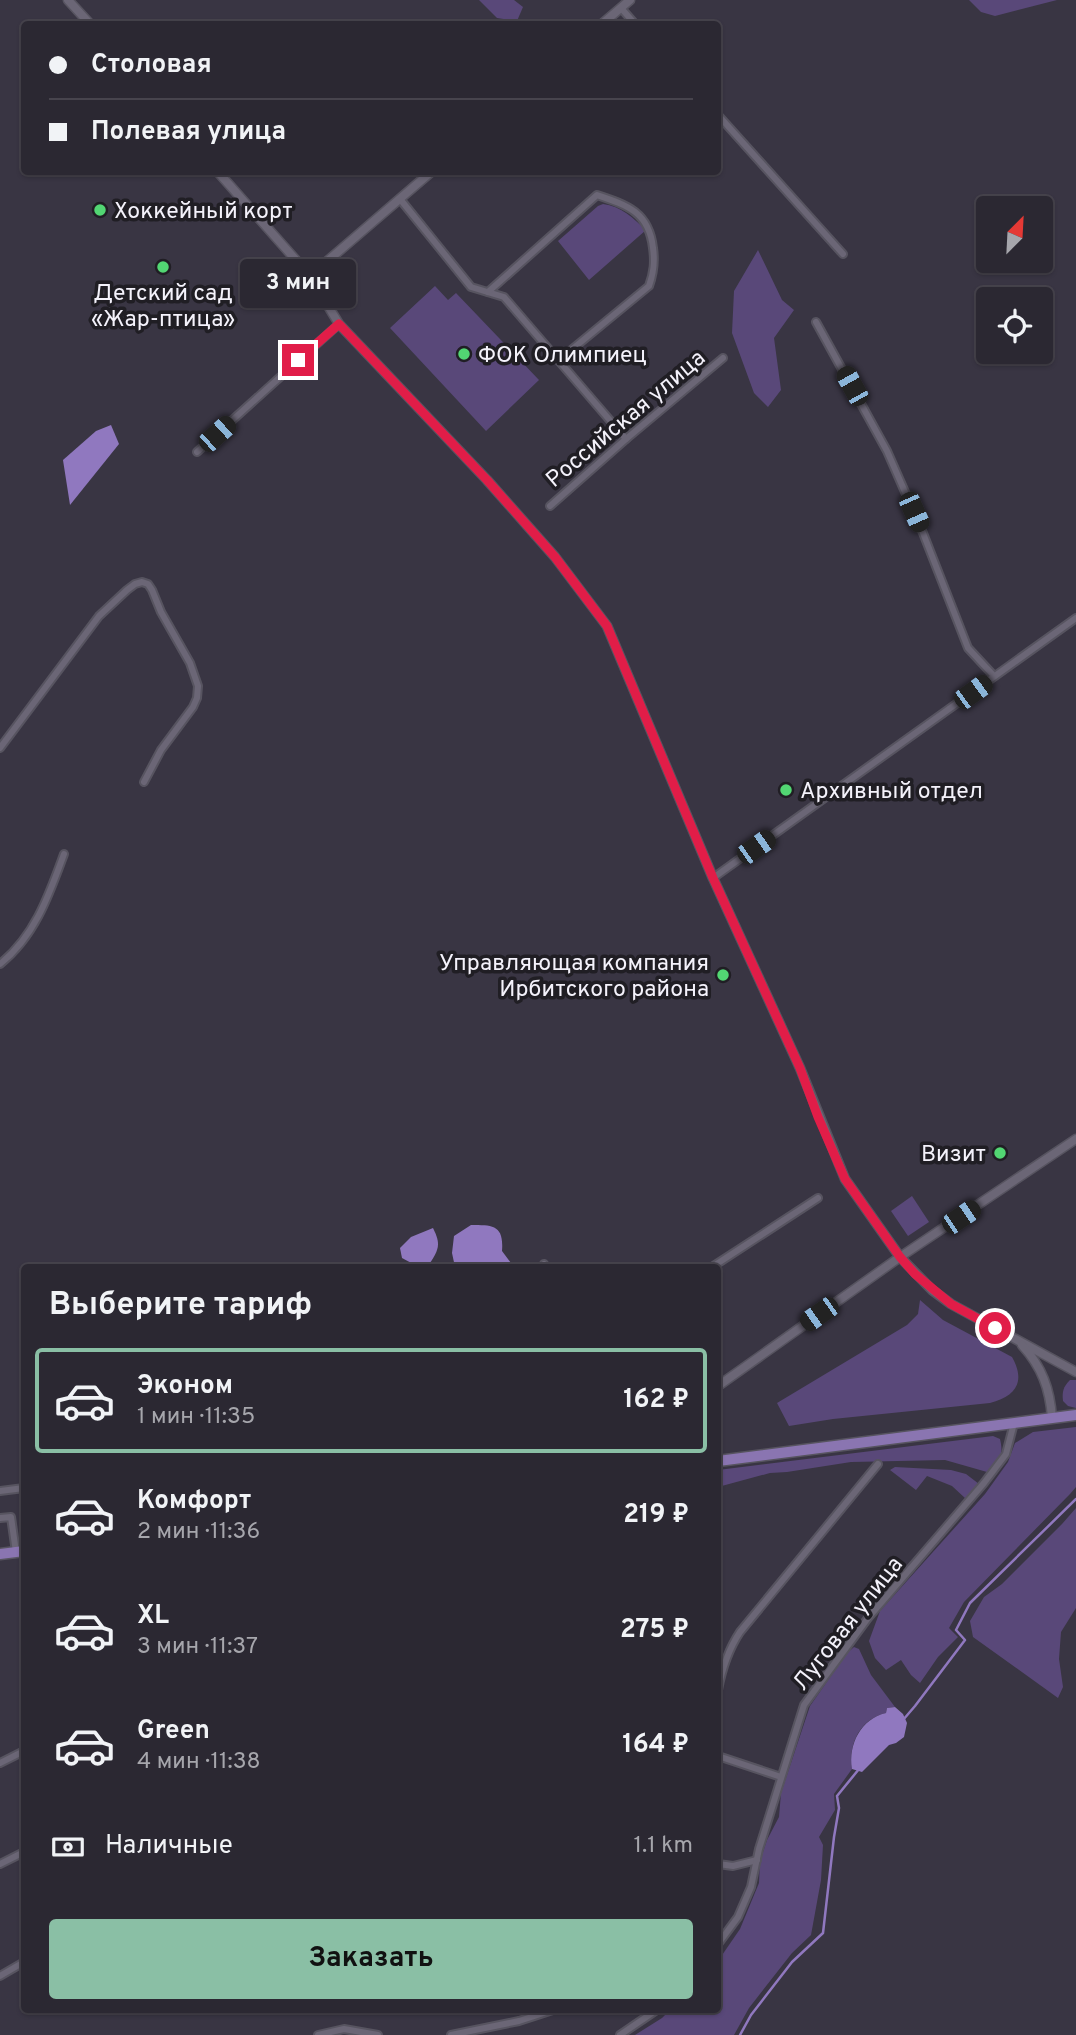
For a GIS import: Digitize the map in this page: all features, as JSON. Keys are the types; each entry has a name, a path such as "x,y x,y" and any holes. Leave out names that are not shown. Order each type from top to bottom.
{"main road":[{"path":"721,1461 1076,1415"},
{"path":"0,1554 20,1551"}],"street":[{"path":"68,0 87,21"},
{"path":"606,21 631,0"},
{"path":"621,8 632,21"},
{"path":"721,118 843,254"},
{"path":"221,175 310,276 339,324 487,480 555,557 607,626 713,878 800,1068 845,1179 900,1257 915,1274 951,1304 1076,1372"},
{"path":"310,276 428,175"},
{"path":"488,292 597,195 622,204 647,223 652,238 654,271 649,286 559,360"},
{"path":"400,199 471,287 504,297 626,439"},
{"path":"816,321 887,451 923,533 968,649 995,676"},
{"path":"197,452 339,324"},
{"name":"Российская улица","path":"550,506 723,358"},
{"path":"0,748 99,616 127,590 142,582 148,584 190,663 198,686 193,708 161,750 144,782"},
{"path":"713,878 1076,618"},
{"path":"0,964 38,920 64,854"},
{"path":"721,1384 900,1257 1076,1139"},
{"path":"717,1264 818,1198"},
{"path":"1018,1340 1033,1357 1044,1376 1052,1418"},
{"name":"Луговая улица","path":"721,1940 738,1917 751,1887 804,1705 868,1618 1006,1454 1014,1423"},
{"path":"721,1672 730,1647 740,1632 878,1465"},
{"path":"0,1491 21,1488"},
{"path":"0,1518 11,1517 20,1551"},
{"path":"0,1763 21,1753"},
{"path":"721,1757 781,1777"},
{"path":"0,1864 21,1854"},
{"path":"721,1864 733,1866 757,1860"},
{"path":"0,1976 21,1964"},
{"path":"451,2035 544,2013"},
{"path":"620,2035 652,2013"},
{"path":"318,2035 344,2029 378,2035"}],"shaded area":[{"path":"479,0 514,0 523,7 517,21 497,18"},
{"path":"969,0 1057,0 995,16 981,12"},
{"path":"603,204 621,210 646,230 589,280 558,241"},
{"path":"758,250 782,300 794,310 774,338 781,390 768,407 754,393 732,333 734,291"},
{"name":"ФОК Олимпиец","path":"435,286 448,300 456,293 539,380 486,431 390,328"},
{"path":"111,425 119,444 70,505 63,460 96,431"},
{"path":"912,1196 929,1222 908,1236 891,1211"},
{"path":"471,1225 491,1226 499,1231 502,1251 511,1264 454,1264 452,1253 454,1236"},
{"path":"433,1228 438,1246 430,1263 413,1264 402,1258 400,1248 411,1237"},
{"path":"920,1300 943,1320 1012,1357 1018,1381 1012,1392 990,1403 789,1426 777,1403 907,1325 918,1314"},
{"path":"1070,1380 1076,1380 1076,1408 1063,1401 1064,1390"},
{"path":"1076,1427 1076,1487 964,1602 949,1628 958,1637 938,1657 920,1683 901,1660 886,1670 875,1658 869,1641 880,1611 985,1494 1008,1462 1015,1443 1033,1432"},
{"path":"993,1436 1000,1439 1001,1450 998,1461 987,1472 945,1460 851,1462 770,1473 721,1486 721,1470"},
{"path":"895,1467 951,1470 966,1474 979,1484 965,1498 952,1486 927,1476 916,1490 890,1470"},
{"path":"1076,1508 1076,1608 1061,1632 1059,1659 1063,1687 1058,1698 973,1637 970,1621 984,1597 1002,1584"},
{"path":"854,1647 859,1649 871,1675 895,1707 887,1708 886,1713 869,1721 858,1734 852,1751 852,1769 834,1794 835,1810 819,1837 823,1845 821,1880 811,1935 792,1953 749,2008 734,2035 635,2035 667,2013 721,2013 721,1957 740,1929 759,1883 760,1861 779,1817 781,1793 810,1706"},
{"path":"895,1707 903,1714 907,1723 904,1737 889,1745 862,1772 852,1769 852,1751 858,1734 870,1721 886,1713 887,1708"}],"waterway":[{"path":"903,1720 965,1640 956,1630 970,1603 1076,1499"},
{"path":"740,2035 751,2015 792,1962 823,1933 839,1808 837,1796 859,1769"}],"place":[{"name":"Хоккейный корт","path":"100,210"},
{"name":"Детский сад «Жар-птица»","path":"163,267"},
{"name":"ФОК Олимпиец","path":"464,354"},
{"name":"Архивный отдел","path":"786,790"},
{"name":"Управляющая компания Ирбитского района","path":"723,975"},
{"name":"Визит","path":"1000,1153"}],"route":[{"path":"298,360 339,324 487,480 555,557 607,626 713,878 800,1068 845,1179 915,1274 951,1304 995,1328"}]}
